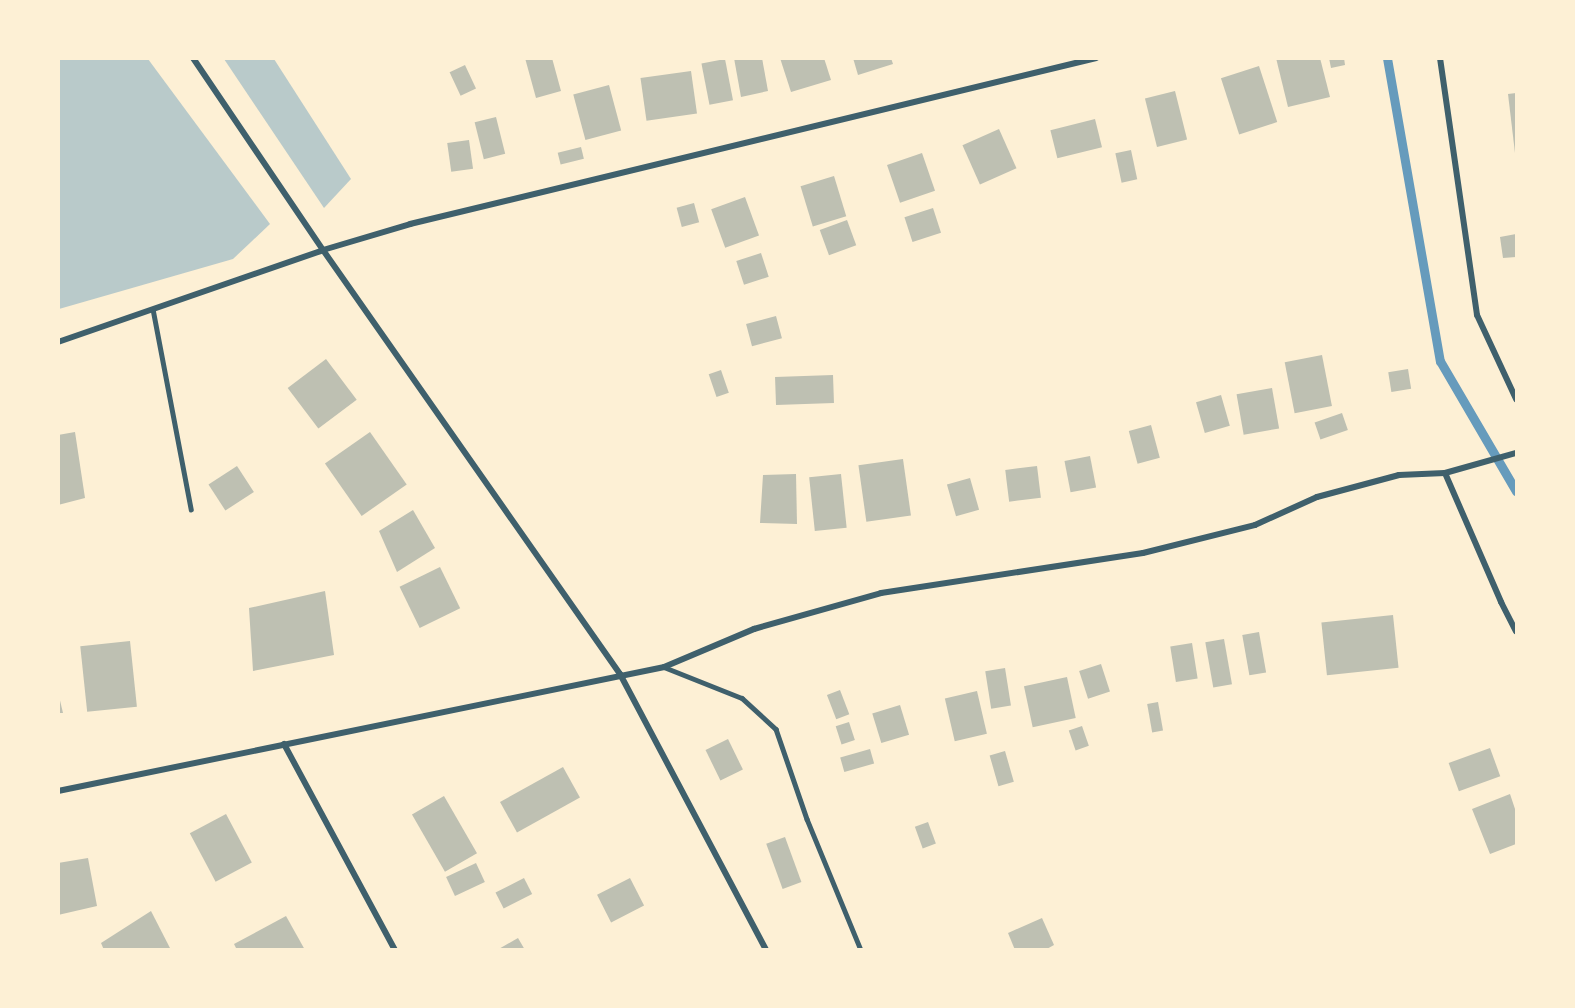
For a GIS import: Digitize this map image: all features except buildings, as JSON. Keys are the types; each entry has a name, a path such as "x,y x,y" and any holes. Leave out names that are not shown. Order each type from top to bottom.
{"street":[{"path":"193,58 323,250 620,674 766,950"},
{"path":"58,342 323,250 410,224 1096,58"},
{"path":"1440,58 1476,315 1516,399"},
{"path":"58,791 620,674 664,667 754,629 881,593 1143,553 1255,525 1317,497 1399,475 1445,473 1516,453"},
{"path":"1445,473 1516,631"},
{"path":"284,744 395,950"}],"lane":[{"path":"153,309 191,509"},
{"path":"664,667 742,698 776,729 807,819 861,950"}],"shaded area":[{"path":"62,58 148,59 270,224 233,259 59,309 58,62"},
{"path":"224,59 274,59 351,179 324,208"}],"waterway":[{"path":"1387,58 1440,361 1516,491"}]}
